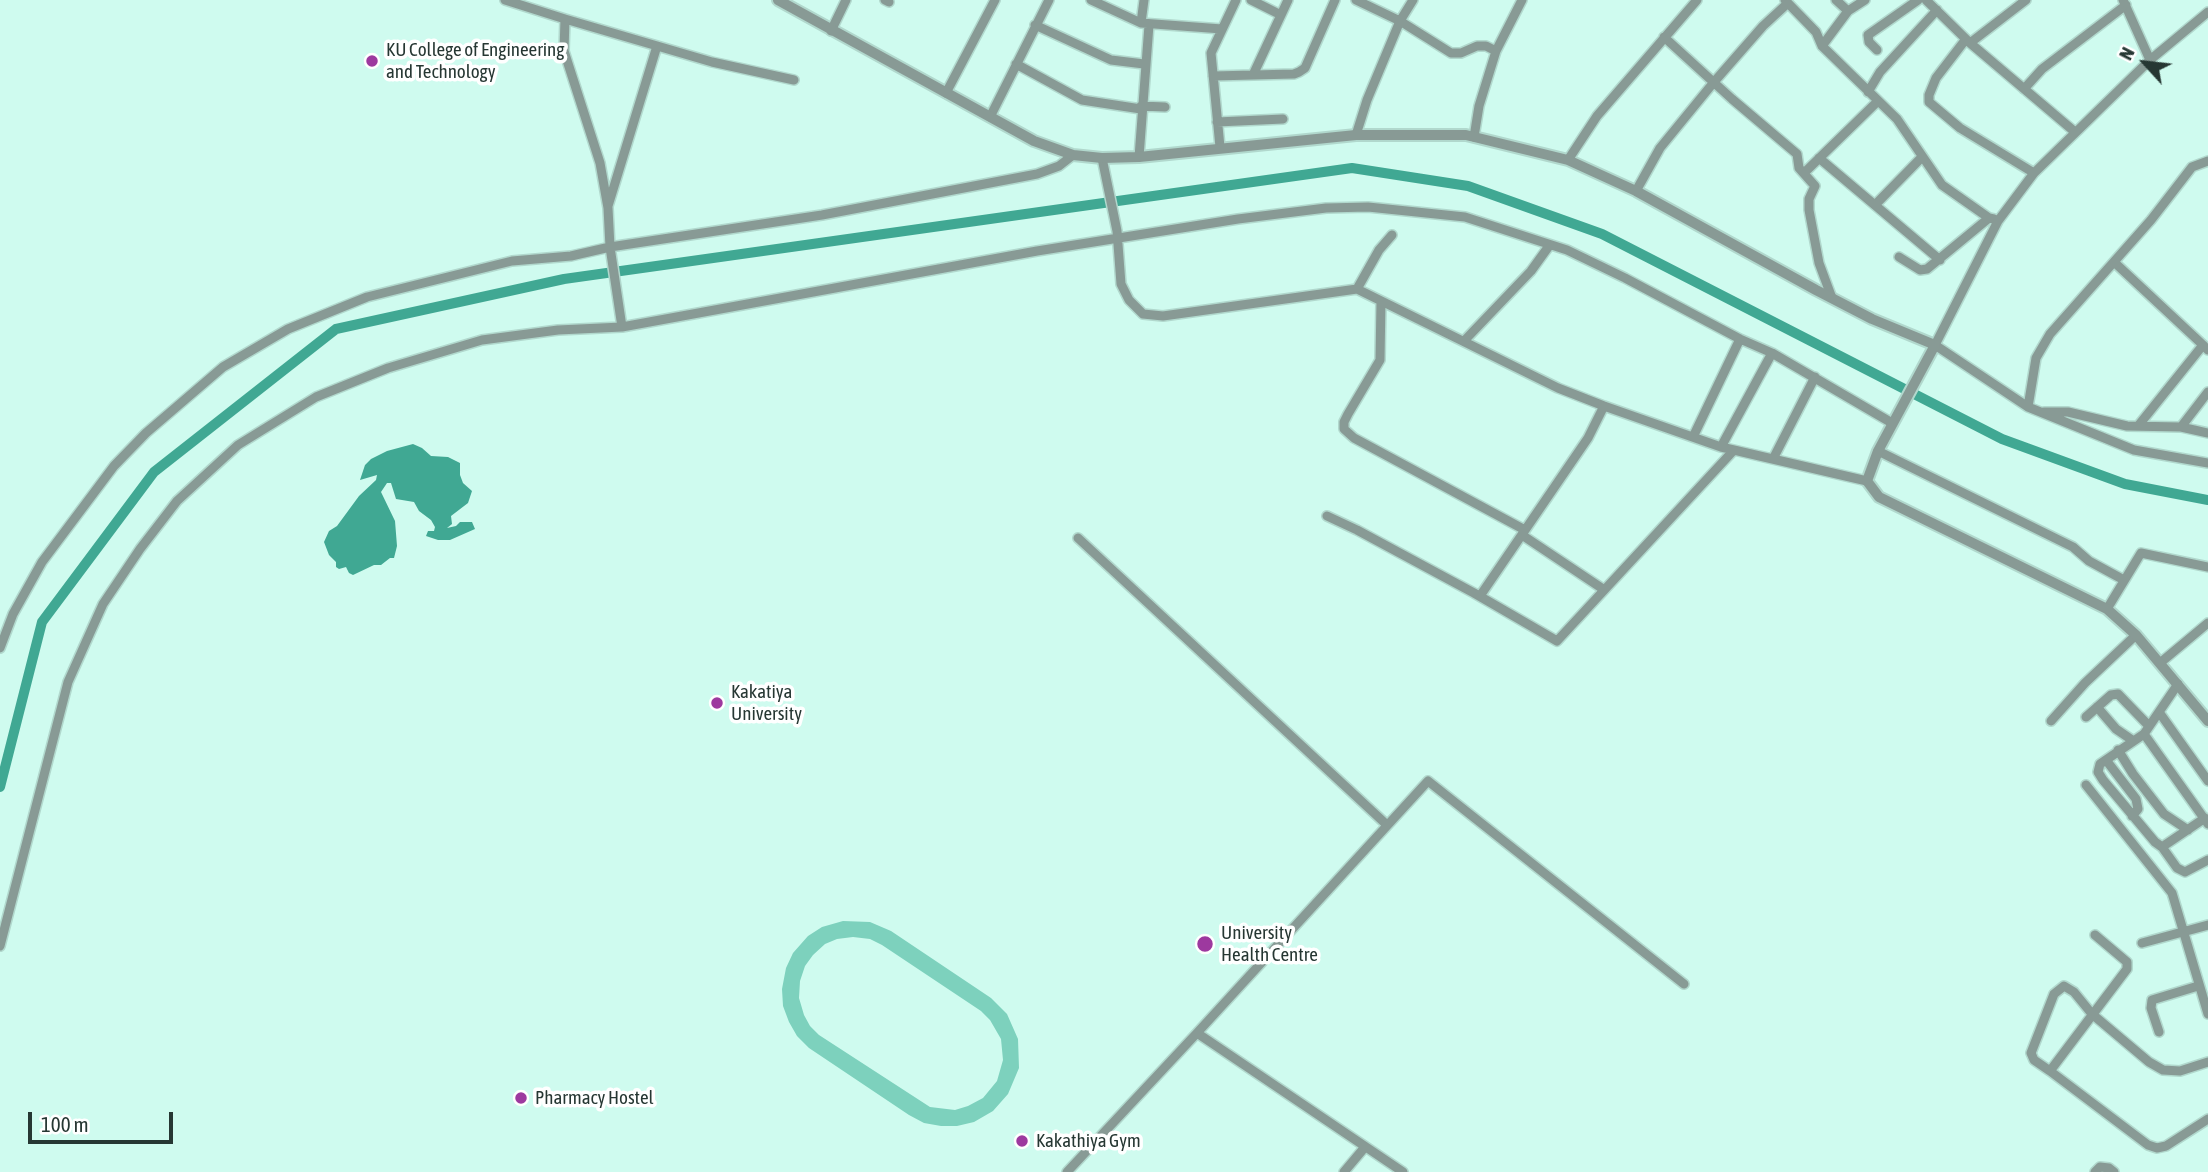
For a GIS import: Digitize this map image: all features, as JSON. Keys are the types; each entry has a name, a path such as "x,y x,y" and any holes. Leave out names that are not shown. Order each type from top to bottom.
{"street":[{"path":"505,0 657,46 794,80"},
{"path":"831,31 846,0"},
{"path":"946,93 995,0"},
{"path":"990,117 1049,0"},
{"path":"1091,0 1145,24 1222,29"},
{"path":"1139,157 1144,64 1143,0"},
{"path":"1220,147 1211,53 1236,0"},
{"path":"1251,0 1280,15"},
{"path":"1254,75 1288,0"},
{"path":"1213,75 1294,74 1305,68 1335,0"},
{"path":"1356,0 1400,21 1456,54 1477,46 1486,46 1496,51"},
{"path":"1356,135 1367,100 1400,21 1413,0"},
{"path":"1474,137 1479,107 1496,51 1522,0"},
{"path":"1568,160 1597,116 1697,0"},
{"path":"1836,0 1848,11"},
{"path":"1822,46 1848,11 1866,0"},
{"path":"1877,50 1869,42 1868,35 1918,0"},
{"path":"1926,0 1968,41 2075,132"},
{"path":"2026,0 1968,41 1936,78 1929,102 1959,128 2035,173"},
{"path":"1636,191 1660,148 1786,1 1816,32 1822,46 1904,128 1942,185 1994,219"},
{"path":"783,2 831,31 1034,141 1073,155 1102,158 1139,157 1356,135 1466,135 1568,160 1636,191 1872,319 1934,345 2028,407 2134,450 2208,463"},
{"path":"2024,89 2049,64 2124,3 2150,60"},
{"path":"1868,92 1880,72 1937,10"},
{"path":"1899,257 1920,270 1927,269 1994,219 2075,132 2150,60 2208,12"},
{"path":"565,19 564,51 597,152 608,208 622,327"},
{"path":"1035,25 1111,60 1144,64"},
{"path":"1664,37 1797,154 1797,164 1815,186 1809,199 1809,210 1819,263 1832,298"},
{"path":"608,208 657,46"},
{"path":"1016,64 1082,100 1141,108 1165,107"},
{"path":"1804,173 1878,101"},
{"path":"1217,122 1283,119"},
{"path":"0,648 13,614 42,562 114,466 146,433 223,367 288,328 367,297 512,261 571,256 822,215 1037,174 1059,166 1073,155"},
{"path":"1875,205 1922,157"},
{"path":"1102,158 1117,235 1121,284 1129,300 1143,314 1163,316 1357,289 1558,388 1604,406 1721,447 1867,481 1879,498 2107,609 2136,635 2208,720"},
{"path":"1819,158 1940,260"},
{"path":"2028,407 2033,369 2042,346 2151,220 2192,167 2208,161"},
{"path":"0,946 68,682 103,604 140,548 177,501 238,445 316,397 388,368 482,340 558,330 622,327 780,300 1117,235 1326,208 1368,207 1465,217 1567,250 1772,353 1894,419"},
{"path":"1867,481 1878,451 1934,345 1994,219"},
{"path":"1357,289 1379,250 1392,235"},
{"path":"1464,341 1531,271 1549,246"},
{"path":"2114,262 2205,347 2137,426"},
{"path":"1381,301 1381,360 1343,422 1344,429 1354,438 1523,533 1603,589"},
{"path":"1693,437 1740,339"},
{"path":"1721,447 1772,353"},
{"path":"1773,459 1815,377"},
{"path":"2181,427 2208,392"},
{"path":"1480,596 1588,438 1604,406"},
{"path":"2041,412 2068,412 2127,426 2181,427 2208,433"},
{"path":"1326,516 1480,596 1557,640 1734,450"},
{"path":"1878,451 2073,547 2089,561 2124,580"},
{"path":"1078,538 1387,825"},
{"path":"2107,609 2141,552 2208,567"},
{"path":"2160,663 2208,623"},
{"path":"2051,721 2085,683 2136,635"},
{"path":"2178,684 2146,730 2100,764 2098,772 2177,868 2185,872 2208,860"},
{"path":"2085,717 2111,695 2118,694 2146,730 2206,821 2162,848"},
{"path":"2097,707 2116,729 2132,740"},
{"path":"2158,712 2208,781"},
{"path":"2118,750 2164,814 2188,830"},
{"path":"2106,760 2138,804 2132,816"},
{"path":"1067,1172 1428,781 1684,984"},
{"path":"2086,785 2169,888 2208,1014"},
{"path":"2118,797 2129,789"},
{"path":"2142,943 2208,925"},
{"path":"2050,1071 2128,965 2095,935"},
{"path":"2159,1032 2151,1008 2152,1000 2198,986"},
{"path":"2208,1062 2180,1071 2163,1070 2149,1062 2092,1014 2068,987 2059,989 2054,994 2031,1053 2034,1060 2148,1146 2166,1146 2208,1119"},
{"path":"1197,1033 1403,1172"},
{"path":"1344,1172 1365,1147"},
{"path":"2095,1172 2101,1167 2114,1172"}],"shaded area":[{"path":"413,444 431,456 448,457 460,463 463,483 472,491 468,503 451,516 452,524 447,528 460,522 472,522 475,529 450,540 426,536 428,531 434,531 431,520 419,511 414,502 396,499 391,483 387,483 381,492 395,521 397,546 394,558 353,575 346,567 339,569 324,542 329,531 337,526 359,496 376,480 377,475 360,480 365,465 387,451"},
{"path":"843,921 870,922 891,931 991,998 1007,1014 1018,1039 1019,1068 1008,1094 993,1111 974,1122 957,1126 924,1123 809,1048 797,1036 783,1006 782,989 786,968 793,953 808,936 822,927","holes":["837,939 870,939 981,1011 990,1020 1001,1039 1003,1060 997,1081 983,1098 955,1110 930,1107 819,1035 810,1026 799,998 800,981 805,966 825,944"]}],"waterway":[{"path":"0,787 42,622 154,472 336,329 564,279 1352,168 1468,186 1602,234 2002,439 2125,484 2208,500"}],"place":[{"name":"KU College of Engineering and Technology","path":"372,61"},
{"name":"Kakatiya University","path":"717,703"},
{"name":"University Health Centre","path":"1205,944"},
{"name":"Pharmacy Hostel","path":"521,1098"},
{"name":"Kakathiya Gym","path":"1022,1141"}]}
